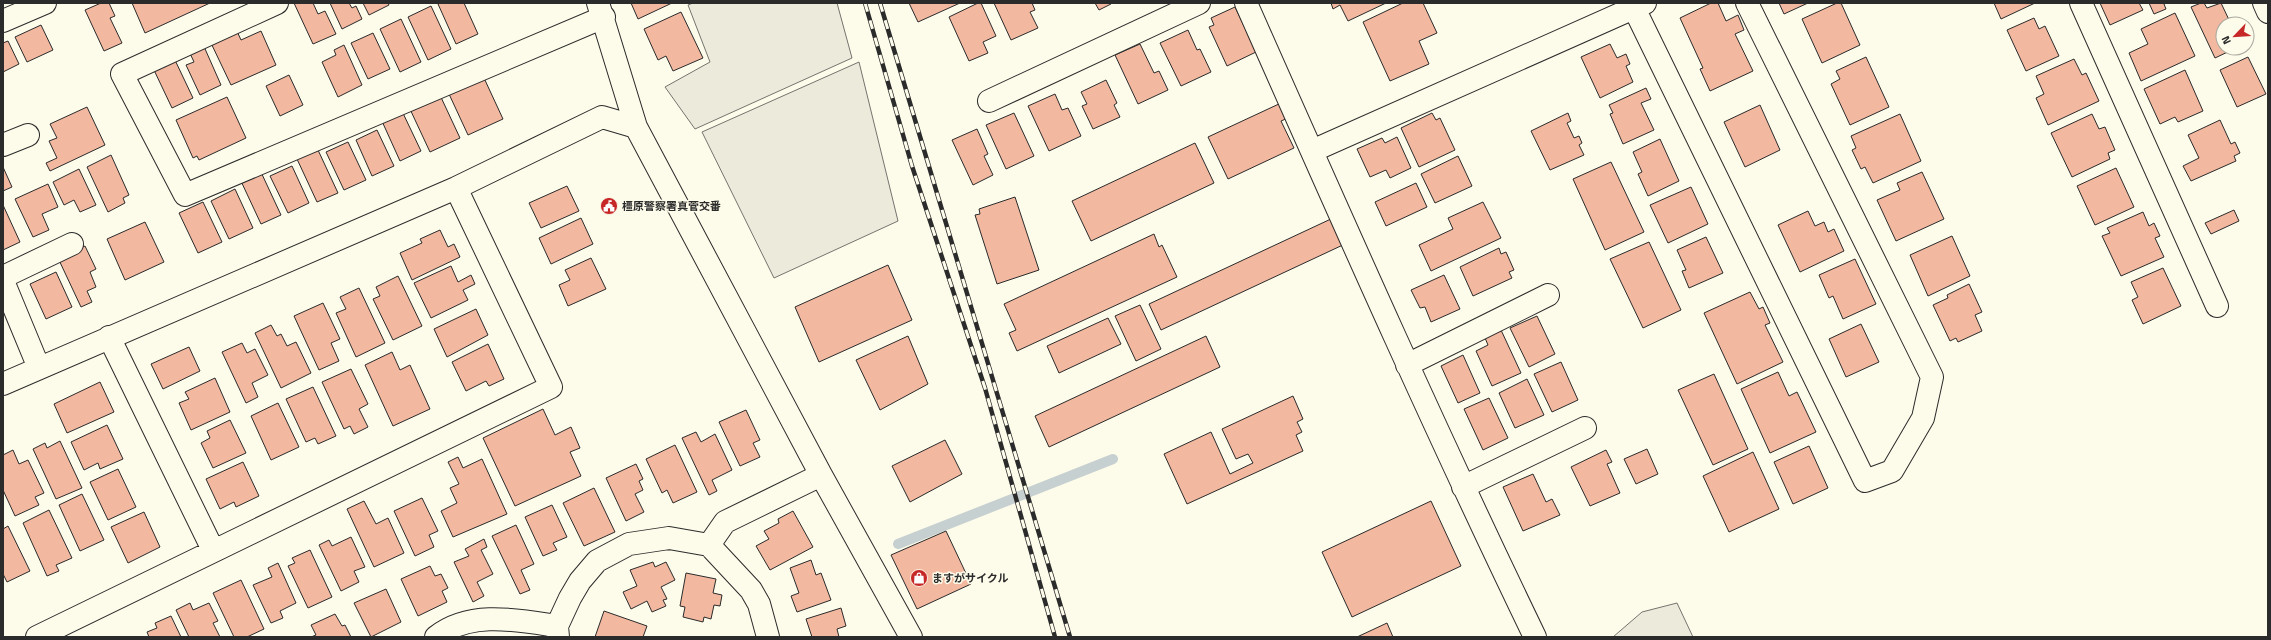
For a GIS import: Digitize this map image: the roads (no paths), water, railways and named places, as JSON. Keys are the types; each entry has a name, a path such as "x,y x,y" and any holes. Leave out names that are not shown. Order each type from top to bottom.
{"street":[{"path":"3,21 45,3"},
{"path":"277,3 122,74 185,195 601,10 636,127 821,475 910,637"},
{"path":"989,101 1199,3"},
{"path":"1246,3 1463,488 1535,637"},
{"path":"1312,151 1639,6 1865,481 1892,471 1923,418 1932,377 1747,3"},
{"path":"2081,3 2217,306"},
{"path":"2264,3 2268,12"},
{"path":"3,384 456,188 602,117 636,127"},
{"path":"3,145 28,134"},
{"path":"37,637 213,550 551,387 456,188"},
{"path":"3,277 72,244"},
{"path":"3,281 40,368"},
{"path":"1407,365 1548,295"},
{"path":"109,337 213,550"},
{"path":"1463,488 1585,428"},
{"path":"709,545 725,522 821,475"},
{"path":"436,637 456,625 471,621 517,620 557,632 580,581 597,561 629,544 669,538 709,545 752,590 759,604 768,637"}],"waterway":[{"path":"898,544 1113,459"}],"railway":[{"path":"865,3 912,166 985,388 1055,637"},
{"path":"880,3 1070,637"}],"place":[{"name":"橿原警察署真菅交番","path":"609,206"},
{"name":"ますがサイクル","path":"919,578"}]}
